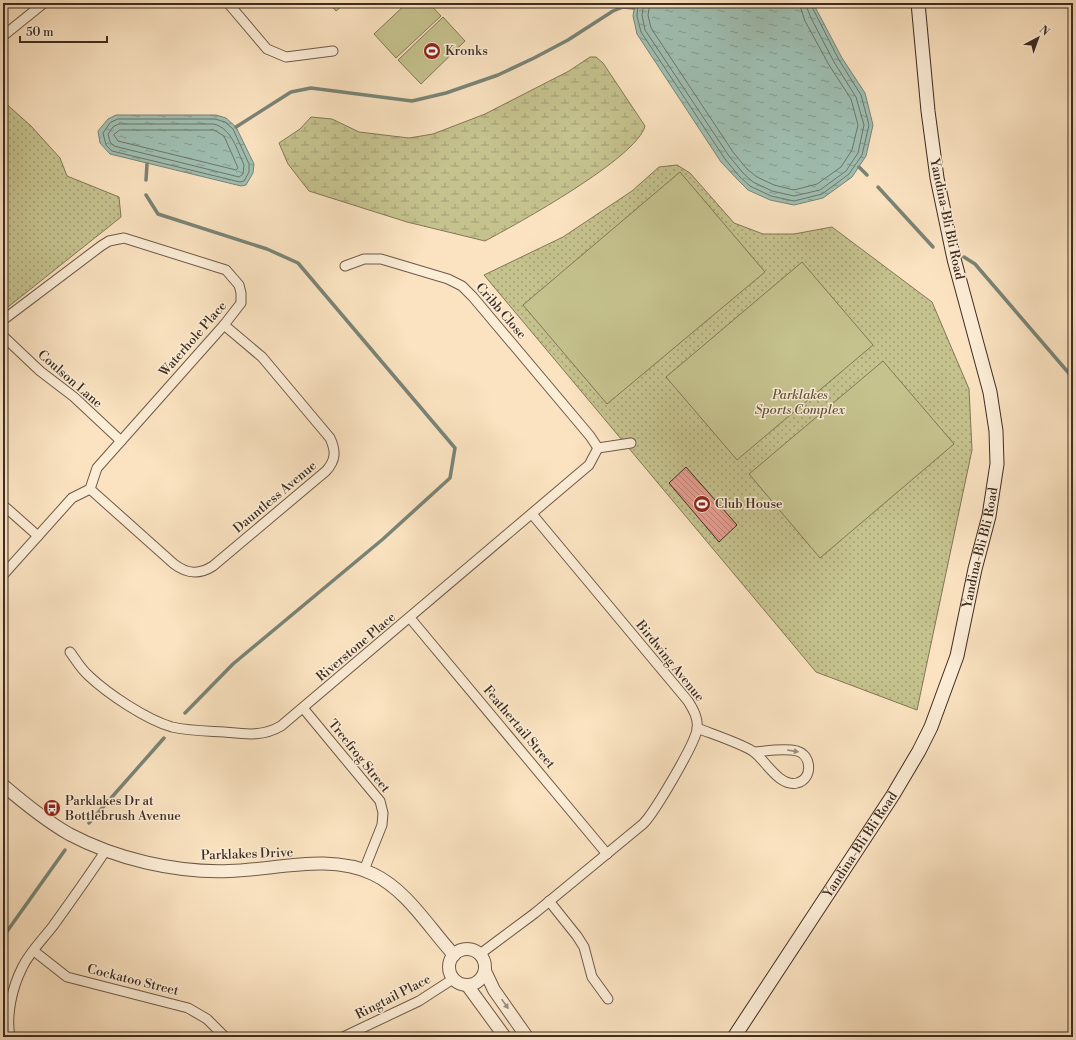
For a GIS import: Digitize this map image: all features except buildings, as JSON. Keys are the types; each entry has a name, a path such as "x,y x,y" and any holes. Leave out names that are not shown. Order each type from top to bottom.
{"main road":[{"name":"Yandina-Bli Bli Road","path":"734,1037 893,796 919,752 931,727 957,656 975,569 989,516 997,464 996,431 990,392 954,259 937,178 928,111 918,3"}],"street":[{"path":"3,36 44,3"},
{"path":"228,3 267,49 286,57 333,51"},
{"name":"Waterhole Place","path":"3,320 101,246 110,241 124,238 226,270 239,284 241,293 240,303 224,325 97,468 90,489"},
{"name":"Cribb Close","path":"345,266 364,259 381,258 448,279 462,286 473,297 580,424 598,448"},
{"name":"Dauntless Avenue","path":"90,489 174,564 189,572 197,573 213,566 326,471 333,463 335,455 334,447 330,438 262,357 224,325"},
{"name":"Coulson Lane","path":"3,336 40,371 74,397 121,441"},
{"path":"598,448 631,443"},
{"name":"Riverstone Place","path":"70,652 88,675 103,688 135,709 171,727 187,730 265,734 281,726 303,708 532,514 589,465 598,448"},
{"path":"3,575 72,498 90,489"},
{"path":"3,505 38,536"},
{"name":"Birdwing Avenue","path":"532,514 688,701 693,709 697,728"},
{"name":"Feathertail Street","path":"410,618 607,854"},
{"name":"Treefrog Street","path":"303,708 380,801 384,813 382,825 364,870"},
{"path":"480,954 549,901 648,819 692,744 697,728 754,752 781,778 790,783 798,783 808,774 808,762 805,756 798,751 754,752"},
{"name":"Parklakes Drive","path":"3,785 37,813 69,834 106,850 160,864 200,871 230,871 324,864 352,866 364,870 389,884 403,896 454,955"},
{"path":"10,1037 8,1022 15,987 22,967 85,883 106,850"},
{"path":"549,901 580,942 592,977 608,999"},
{"path":"505,1037 467,986 454,979 449,968 454,955 466,950 471,950 480,954 485,962 485,971 494,990 528,1037"},
{"name":"Cockatoo Street","path":"34,951 67,977 188,1008 207,1019 225,1037"},
{"path":"467,986 477,983 485,971"},
{"name":"Ringtail Place","path":"343,1037 425,998 454,979"}],"green space":[{"path":"329,3 346,3 336,11"},
{"name":"Kronks","path":"407,3 429,3 441,16 396,58 374,34"},
{"name":"Kronks","path":"443,17 465,41 421,84 398,60"},
{"path":"590,57 596,57 603,63 645,126 637,139 621,155 599,172 548,206 485,241 407,222 309,191 288,164 279,143 300,129 311,117 332,119 359,132 409,138 433,134 485,114 569,71"},
{"path":"3,101 31,126 60,158 67,176 119,197 121,217 3,311"},
{"name":"Parklakes Sports Complex","path":"677,165 690,173 734,223 763,234 794,234 832,227 932,302 969,389 972,450 917,710 816,672 484,275 563,237 632,191 659,167"},
{"path":"680,172 765,272 607,404 523,305"},
{"path":"802,262 873,345 737,460 666,377"},
{"path":"883,361 954,444 820,558 749,474"}],"water":[{"path":"635,3 813,3 842,58 865,93 873,125 866,156 852,177 823,198 794,205 770,200 748,190 721,162 637,34 633,16"},
{"path":"116,115 216,115 226,118 236,127 254,164 253,173 246,185 241,186 110,154 100,143 98,131 108,119"}],"waterway":[{"path":"236,127 291,92 311,88 412,101 446,93 498,75 534,58 568,40 613,11 623,7 634,8"},
{"path":"146,180 147,164"},
{"path":"859,167 867,175"},
{"path":"878,187 933,247"},
{"path":"146,195 158,214 267,249 298,263 455,448 450,478 383,539 233,664 185,713"},
{"path":"964,257 975,264 1073,378"},
{"path":"89,823 164,738"},
{"path":"3,937 65,850"}],"place":[{"name":"Kronks","path":"432,51"},
{"name":"Club House","path":"702,504"},
{"name":"Parklakes Dr at Bottlebrush Avenue","path":"52,808"}]}
